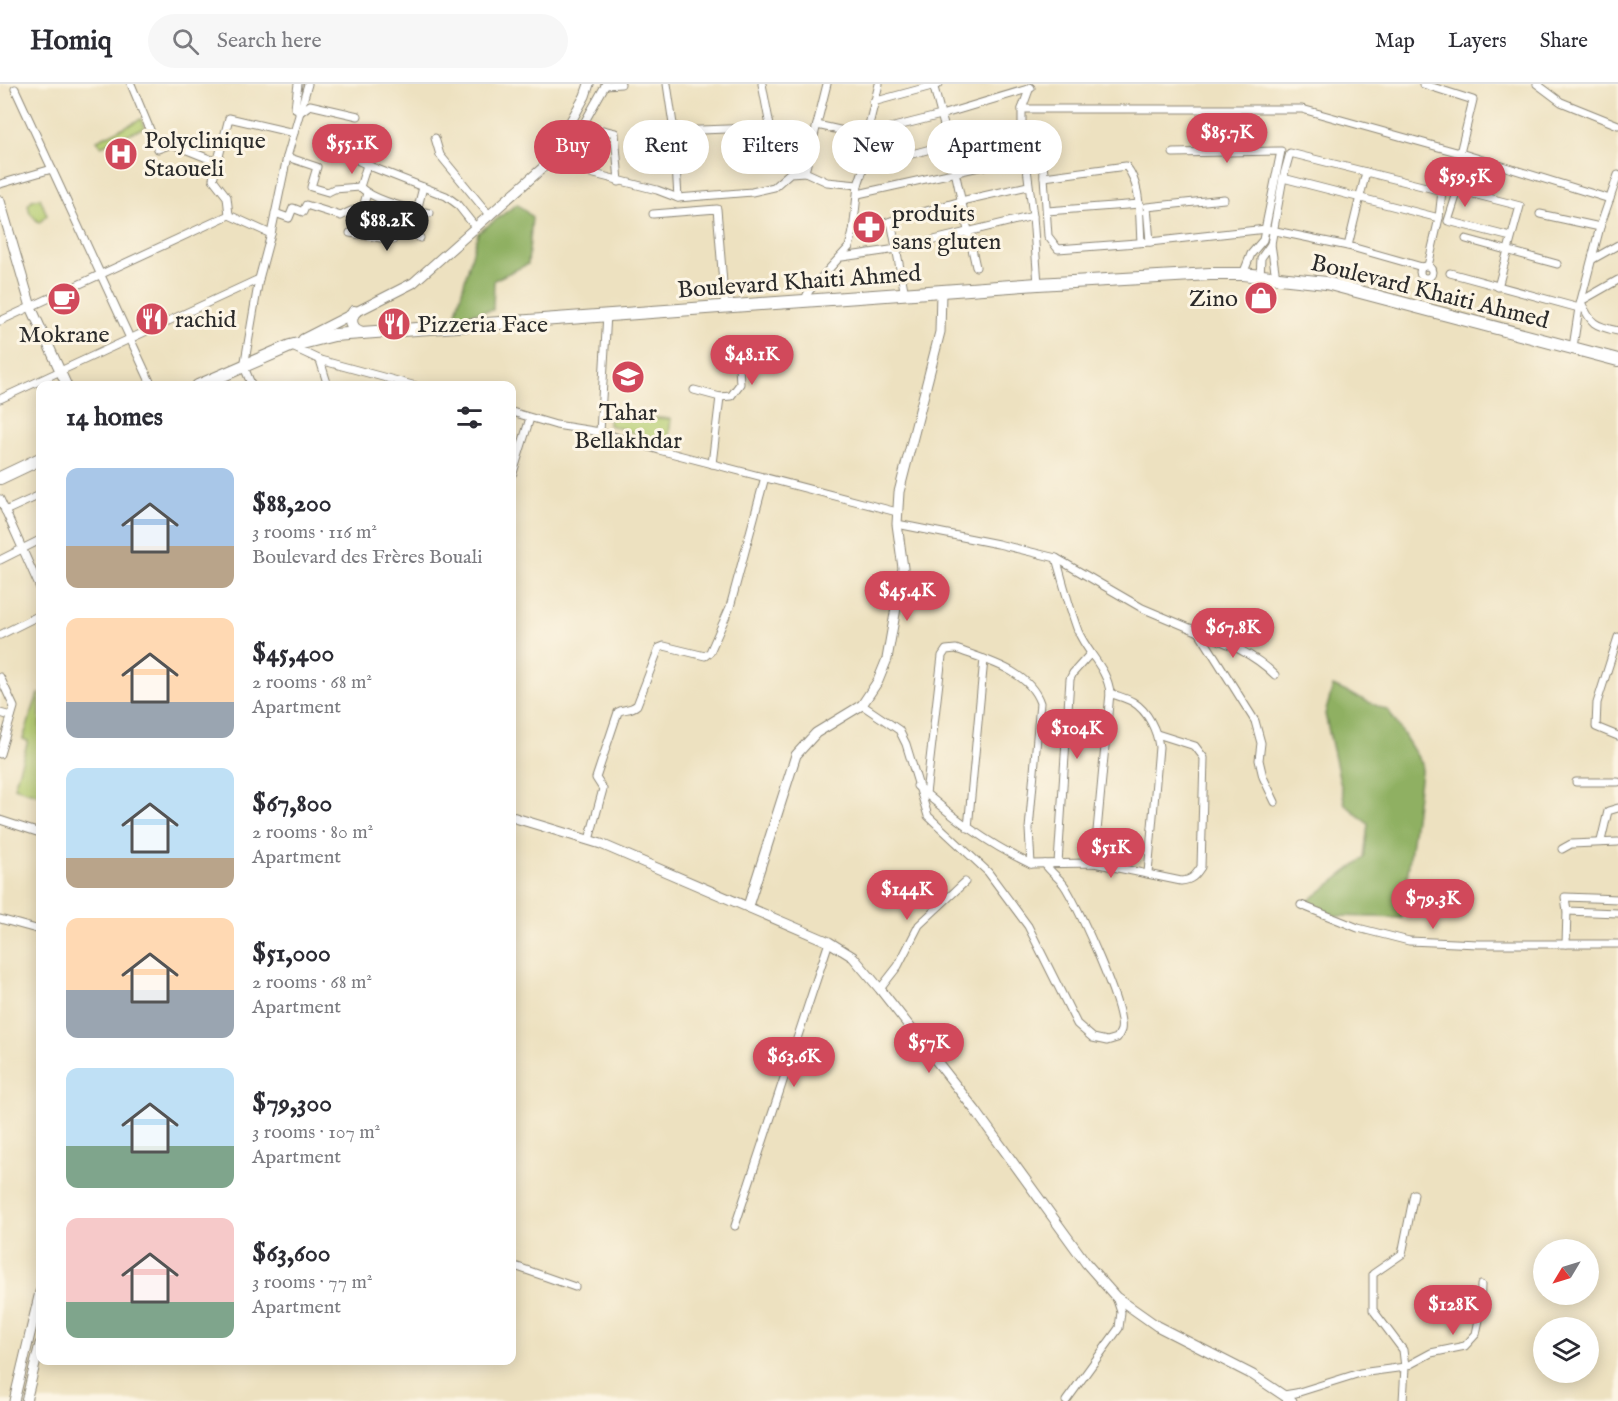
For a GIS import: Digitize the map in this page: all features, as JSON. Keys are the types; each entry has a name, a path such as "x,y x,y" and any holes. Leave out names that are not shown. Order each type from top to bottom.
{"highway":[{"name":"Boulevard Khaiti Ahmed","path":"210,381 290,346 334,335 607,314 725,308 1038,284 1210,274 1243,274 1260,278 1326,284 1618,360"},
{"path":"354,312 351,318 352,325 356,331 362,333"},
{"path":"0,478 36,461"}],"main road":[{"path":"572,120 589,84"},
{"path":"290,346 412,283 536,174"},
{"path":"0,201 31,307 64,381"},
{"path":"748,906 796,755 816,733 862,705 878,681 887,659 903,568 897,524 899,492 940,332 941,292"},
{"path":"516,818 589,840 748,906 829,942 853,957 975,1110 1086,1263 1116,1297 1157,1326 1253,1375 1292,1401"},
{"path":"14,1401 36,1309"},
{"path":"26,1401 36,1360"}],"street":[{"path":"131,84 159,149 172,144 217,162"},
{"path":"298,84 295,108 300,111"},
{"path":"250,381 244,367 259,279 287,157 308,84"},
{"path":"586,120 606,84 621,84"},
{"path":"667,84 672,120"},
{"path":"762,84 769,120"},
{"path":"818,120 827,84"},
{"path":"870,120 879,84"},
{"path":"1423,84 1473,100 1460,153"},
{"path":"1537,84 1561,102 1618,125"},
{"path":"873,102 935,85 942,120"},
{"path":"915,121 1030,86"},
{"path":"1022,120 1022,109 1030,86"},
{"path":"15,89 150,381"},
{"path":"300,111 310,105 358,116"},
{"path":"1022,109 1302,109 1460,153 1610,199"},
{"path":"229,215 227,197 213,179 229,118 294,133"},
{"path":"611,132 615,133 619,182"},
{"path":"435,138 440,156 490,216"},
{"path":"1173,153 1281,151 1270,230 1276,278"},
{"path":"354,153 359,161 367,165 446,196 457,204 476,228"},
{"path":"1044,174 1048,236 1058,249 1270,230 1348,246 1425,266 1439,218 1442,192 1290,153 1270,230 1251,254 1243,274"},
{"path":"287,157 316,167 311,187 328,192 334,189 360,188 367,194 417,211 430,213"},
{"path":"360,188 367,165"},
{"path":"1044,177 1126,166 1133,175 1141,241"},
{"path":"0,184 52,169"},
{"path":"1348,246 1366,172"},
{"path":"591,174 657,190 678,198 752,192 774,187 789,174"},
{"path":"677,174 678,198"},
{"path":"809,174 827,182 858,185"},
{"path":"804,301 809,291 849,247 862,174"},
{"path":"858,194 946,174"},
{"path":"955,174 976,267"},
{"path":"1027,174 1033,216 1038,284"},
{"path":"1573,347 1600,227 1618,175"},
{"path":"1283,178 1439,218"},
{"path":"853,232 961,201 1028,186"},
{"path":"417,211 423,187"},
{"path":"1498,287 1520,206 1458,190 1448,220 1511,237"},
{"path":"362,211 367,194"},
{"path":"1047,211 1137,202 1147,207 1224,199"},
{"path":"275,213 289,218 293,208 303,212 306,205 341,216 355,210 362,211 407,228 420,238"},
{"path":"1147,207 1150,242"},
{"path":"653,214 717,209 725,308"},
{"path":"1540,214 1600,227"},
{"path":"0,321 99,273 229,215 271,234"},
{"path":"842,257 897,249 1033,216"},
{"path":"891,221 905,295"},
{"path":"350,233 393,240 396,224"},
{"path":"1466,239 1557,264"},
{"path":"1260,278 1263,240"},
{"path":"1261,258 1271,244"},
{"path":"1593,259 1618,245"},
{"path":"1450,273 1498,287 1581,304 1618,280"},
{"path":"40,381 259,279"},
{"path":"1581,304 1589,320 1618,331"},
{"path":"600,432 607,314"},
{"path":"290,346 320,360 398,381"},
{"path":"694,390 720,397 731,396 740,384 738,348 722,348"},
{"path":"320,360 326,381"},
{"path":"0,399 36,383"},
{"path":"712,464 720,397"},
{"path":"516,413 556,425 600,432 897,512"},
{"path":"516,463 530,418"},
{"path":"589,840 603,789 596,778 618,712 637,705 659,648 664,646 705,656 710,652 730,607 765,477"},
{"path":"5,511 36,497"},
{"path":"0,499 36,579"},
{"path":"897,524 1056,558 1142,608 1242,649 1264,664 1275,675"},
{"path":"0,560 36,542"},
{"path":"1056,558 1078,632 1109,681 1110,693 1094,863"},
{"path":"0,635 36,617"},
{"path":"1199,632 1255,721 1261,743 1260,760 1263,777 1275,802"},
{"path":"1618,637 1597,703 1596,727 1618,736"},
{"path":"926,794 942,656 946,650 951,648 984,659 1020,675 1037,694 1040,703 1029,829 1031,864"},
{"path":"1058,863 1070,679 1090,654"},
{"path":"968,828 984,659"},
{"path":"0,677 14,707 0,754"},
{"path":"1110,693 1134,703 1149,720 1157,734 1160,747 1148,873"},
{"path":"862,705 899,730 906,744 928,816 988,872 1028,926 1077,1024 1093,1038 1107,1041 1117,1038 1122,1029 1116,1000 1098,956 1065,885 1051,873 1045,864"},
{"path":"0,713 11,716"},
{"path":"917,786 968,828 999,849 1031,864 1094,863 1189,880 1201,867 1204,758 1195,746 1157,734"},
{"path":"1576,782 1618,782"},
{"path":"1601,841 1608,811 1618,808"},
{"path":"0,820 36,832"},
{"path":"1562,849 1571,844 1618,842"},
{"path":"880,988 898,966 919,925 965,882"},
{"path":"1566,944 1565,897 1618,899"},
{"path":"1300,905 1358,928 1409,941 1479,944 1618,944"},
{"path":"1567,911 1618,913"},
{"path":"0,919 36,929"},
{"path":"735,1226 829,942"},
{"path":"1403,1401 1405,1366 1403,1350 1373,1310 1373,1274 1402,1254 1414,1194"},
{"path":"516,1266 575,1287"},
{"path":"1283,1395 1360,1373 1405,1366 1431,1353 1465,1346 1476,1334 1480,1315 1481,1285"},
{"path":"1066,1401 1119,1328 1121,1312 1116,1297"}],"green space":[{"path":"141,119 145,127 101,146 97,140"},
{"path":"40,198 47,215 39,223 30,213 28,205 32,200"},
{"path":"517,204 532,217 528,264 494,280 493,310 455,316 478,233"},
{"path":"610,414 671,419 668,444 609,425"},
{"path":"1333,686 1389,711 1422,764 1402,918 1336,916 1303,905 1364,858 1368,824 1345,804 1325,714"},
{"path":"36,700 36,794 14,787 28,741 23,739"}],"place":[{"name":"Polyclinique Staoueli","path":"121,154"},
{"name":"produits sans gluten","path":"869,227"},
{"name":"Zino","path":"1261,298"},
{"name":"Mokrane","path":"64,299"},
{"name":"rachid","path":"152,319"},
{"name":"Pizzeria Face","path":"394,324"},
{"name":"Tahar Bellakhdar","path":"628,377"}]}
